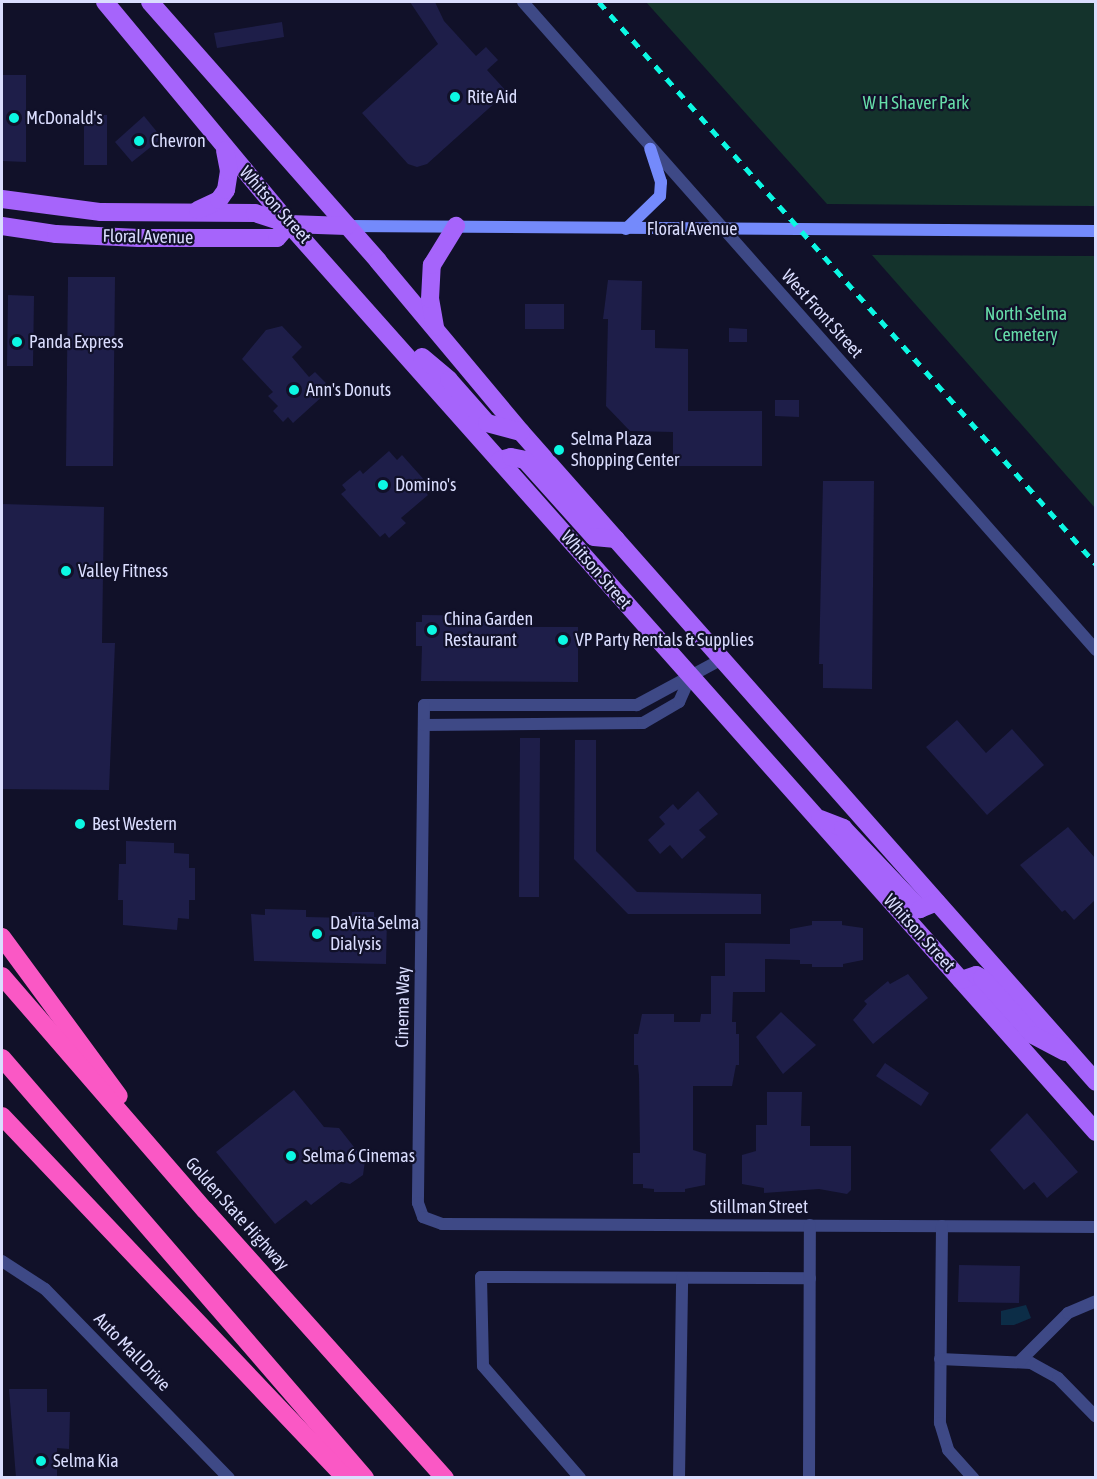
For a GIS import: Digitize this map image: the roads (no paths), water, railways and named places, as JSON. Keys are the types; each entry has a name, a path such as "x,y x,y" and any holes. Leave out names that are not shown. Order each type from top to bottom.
{"highway":[{"path":"2,937 205,1210"},
{"name":"Golden State Highway","path":"2,976 205,1210 445,1478"},
{"path":"2,1058 365,1478"},
{"path":"2,1116 346,1478"}],"main road":[{"name":"Whitson Street","path":"105,2 289,224 405,351 690,677 1095,1132"},
{"name":"Whitson Street","path":"150,2 436,328 521,432 1095,1082"},
{"path":"191,212 212,205 226,190 229,171 224,148"},
{"path":"626,229 660,196 661,182 650,149"},
{"name":"Floral Avenue","path":"2,200 101,212 255,213 289,224 347,226 1095,231"},
{"name":"Floral Avenue","path":"2,226 56,234 139,238 278,238 289,224"},
{"path":"436,328 430,298 430,272 440,248 456,226"},
{"path":"405,351 416,352 449,380 487,423 521,432"},
{"path":"500,460 511,457 525,460 594,537 616,539"},
{"path":"816,817 843,828 920,909 937,902"},
{"path":"961,980 976,975 982,978 1033,1035 1072,1055"}],"street":[{"name":"West Front Street","path":"523,2 650,149 723,228 1095,650"},
{"name":"Cinema Way","path":"423,1217 418,1203 424,705 637,705 722,659"},
{"path":"424,725 643,723 679,702 690,677"},
{"name":"Stillman Street","path":"423,1217 442,1224 1095,1227"},
{"path":"809,1478 810,1225"},
{"path":"942,1226 940,1359 942,1433 948,1450 973,1478"},
{"name":"Auto Mall Drive","path":"2,1261 45,1289 229,1478"},
{"path":"580,1478 483,1366 481,1277 810,1278"},
{"path":"680,1478 682,1278"},
{"path":"1020,1361 1068,1312 1095,1300"},
{"path":"940,1359 1020,1361 1049,1371 1095,1417"}],"water":[{"path":"1026,1305 1031,1318 1014,1325 1001,1325 1001,1311"}],"railway":[{"path":"599,2 1096,564"}],"place":[{"name":"Rite Aid","path":"455,97"},
{"name":"McDonald's","path":"14,118"},
{"name":"Chevron","path":"139,141"},
{"name":"Panda Express","path":"17,342"},
{"name":"Ann's Donuts","path":"294,390"},
{"name":"Selma Plaza Shopping Center","path":"559,450"},
{"name":"Domino's","path":"383,485"},
{"name":"Valley Fitness","path":"66,571"},
{"name":"China Garden Restaurant","path":"432,630"},
{"name":"VP Party Rentals & Supplies","path":"563,640"},
{"name":"Best Western","path":"80,824"},
{"name":"DaVita Selma Dialysis","path":"317,934"},
{"name":"Selma 6 Cinemas","path":"291,1156"},
{"name":"Selma Kia","path":"41,1461"}],"park label":[{"name":"W H Shaver Park","path":"916,103"},
{"name":"North Selma Cemetery","path":"1026,325"}]}
